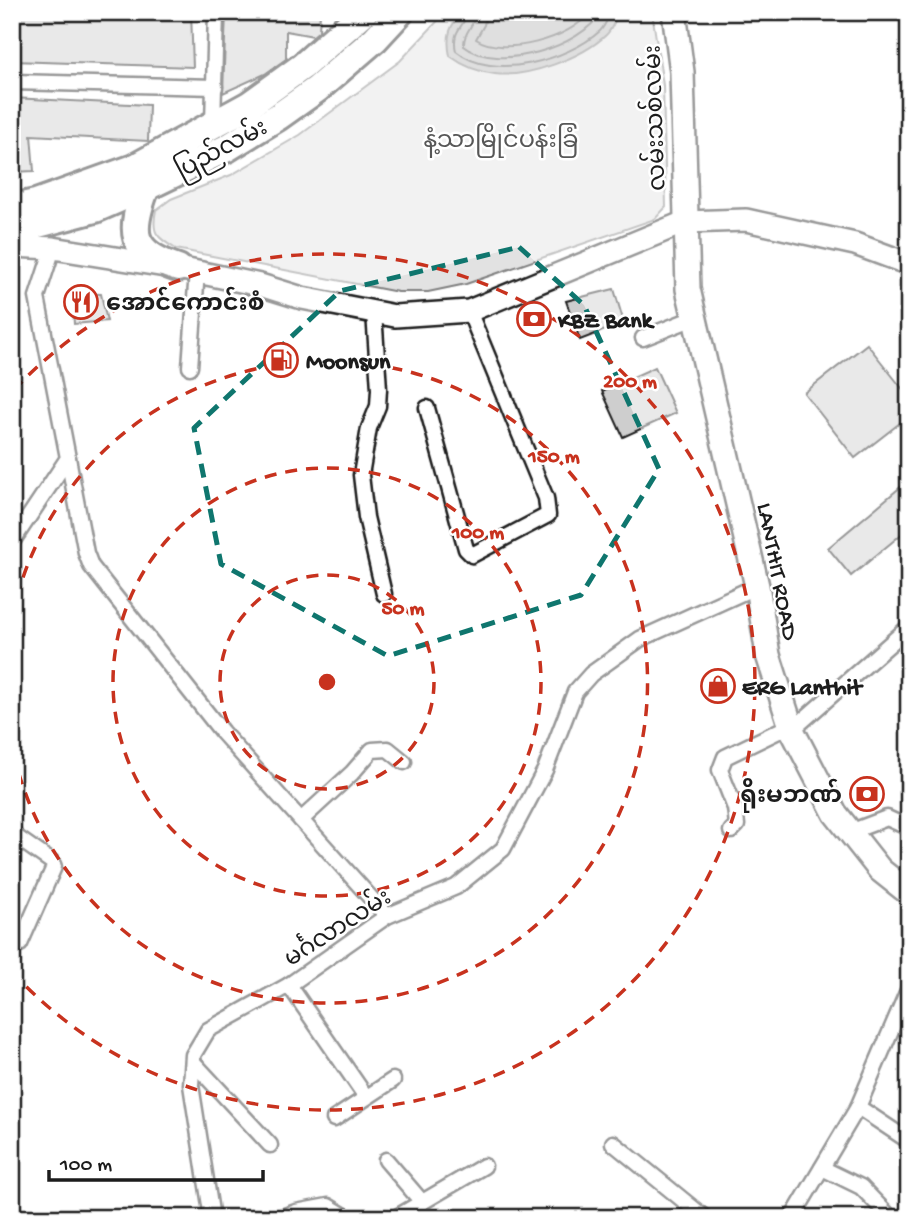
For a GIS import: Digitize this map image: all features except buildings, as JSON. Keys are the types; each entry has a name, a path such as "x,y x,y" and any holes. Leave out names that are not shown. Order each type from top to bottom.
{"highway":[{"name":"ပြည်လမ်း","path":"12,230 38,226 94,209 213,124 249,105 303,66 364,12"},
{"name":"ပြည်လမ်း","path":"140,178 227,148 279,116 327,81 375,39 400,12"},
{"path":"140,178 134,226 141,247 154,260 188,269"}],"main road":[{"name":"လမ်းသစ်လမ်း","path":"674,12 682,72 684,222"},
{"path":"12,246 38,226 302,298 396,316 469,311 684,222 746,220 855,244 909,264"},
{"name":"LANTHIT ROAD","path":"684,222 688,289 694,318 757,586 768,654 792,727 835,813 880,870 909,893"}],"street":[{"path":"213,124 216,12"},
{"path":"12,82 215,87"},
{"path":"38,226 37,297 86,553 91,566 222,732 387,916"},
{"path":"188,269 190,367"},
{"path":"427,408 466,549 472,555 548,515 546,498 469,311"},
{"path":"374,312 378,406 369,428 361,475 366,517 384,594"},
{"path":"643,338 694,318"},
{"path":"12,542 68,458"},
{"name":"မင်္ဂလာလမ်း","path":"212,1218 191,1085 193,1055 208,1030 289,985 387,916 456,887 503,849 545,770 575,692 591,674 640,639 757,586"},
{"path":"731,831 737,825 734,808 720,770 725,757 792,727 909,626"},
{"path":"301,820 352,773 372,750 388,749 404,762"},
{"path":"850,832 887,818 909,828"},
{"path":"12,834 52,862 54,867 20,944 12,946"},
{"path":"289,985 366,1097"},
{"path":"792,1218 858,1107 909,988"},
{"path":"193,1062 270,1145"},
{"path":"334,1119 393,1080"},
{"path":"858,1107 909,1141"},
{"path":"612,1143 705,1218"},
{"path":"386,1160 422,1202"},
{"path":"395,1218 484,1166"},
{"path":"822,1168 861,1187 891,1218"},
{"path":"279,1218 328,1206 348,1218"}],"highlighted area":[{"path":"519,247 584,305 659,469 581,595 388,656 221,564 194,428 340,291"}],"green space":[{"name":"နံ့သာမြိုင်ပန်းခြံ","path":"446,12 652,12 663,85 666,207 655,219 466,284 428,292 398,292 176,249 157,234 154,225 156,210 171,199 231,175 300,135 400,61"}],"water":[{"path":"464,12 619,12 608,33 569,59 522,73 495,74 477,70 450,56 450,31"}],"place":[{"name":"အောင်ကောင်းစံ","path":"81,302"},
{"name":"KBZ Bank","path":"534,319"},
{"name":"Moonsun","path":"281,360"},
{"name":"ERG Lanthit","path":"718,686"},
{"name":"ရိုးမဘဏ်","path":"867,794"}]}
